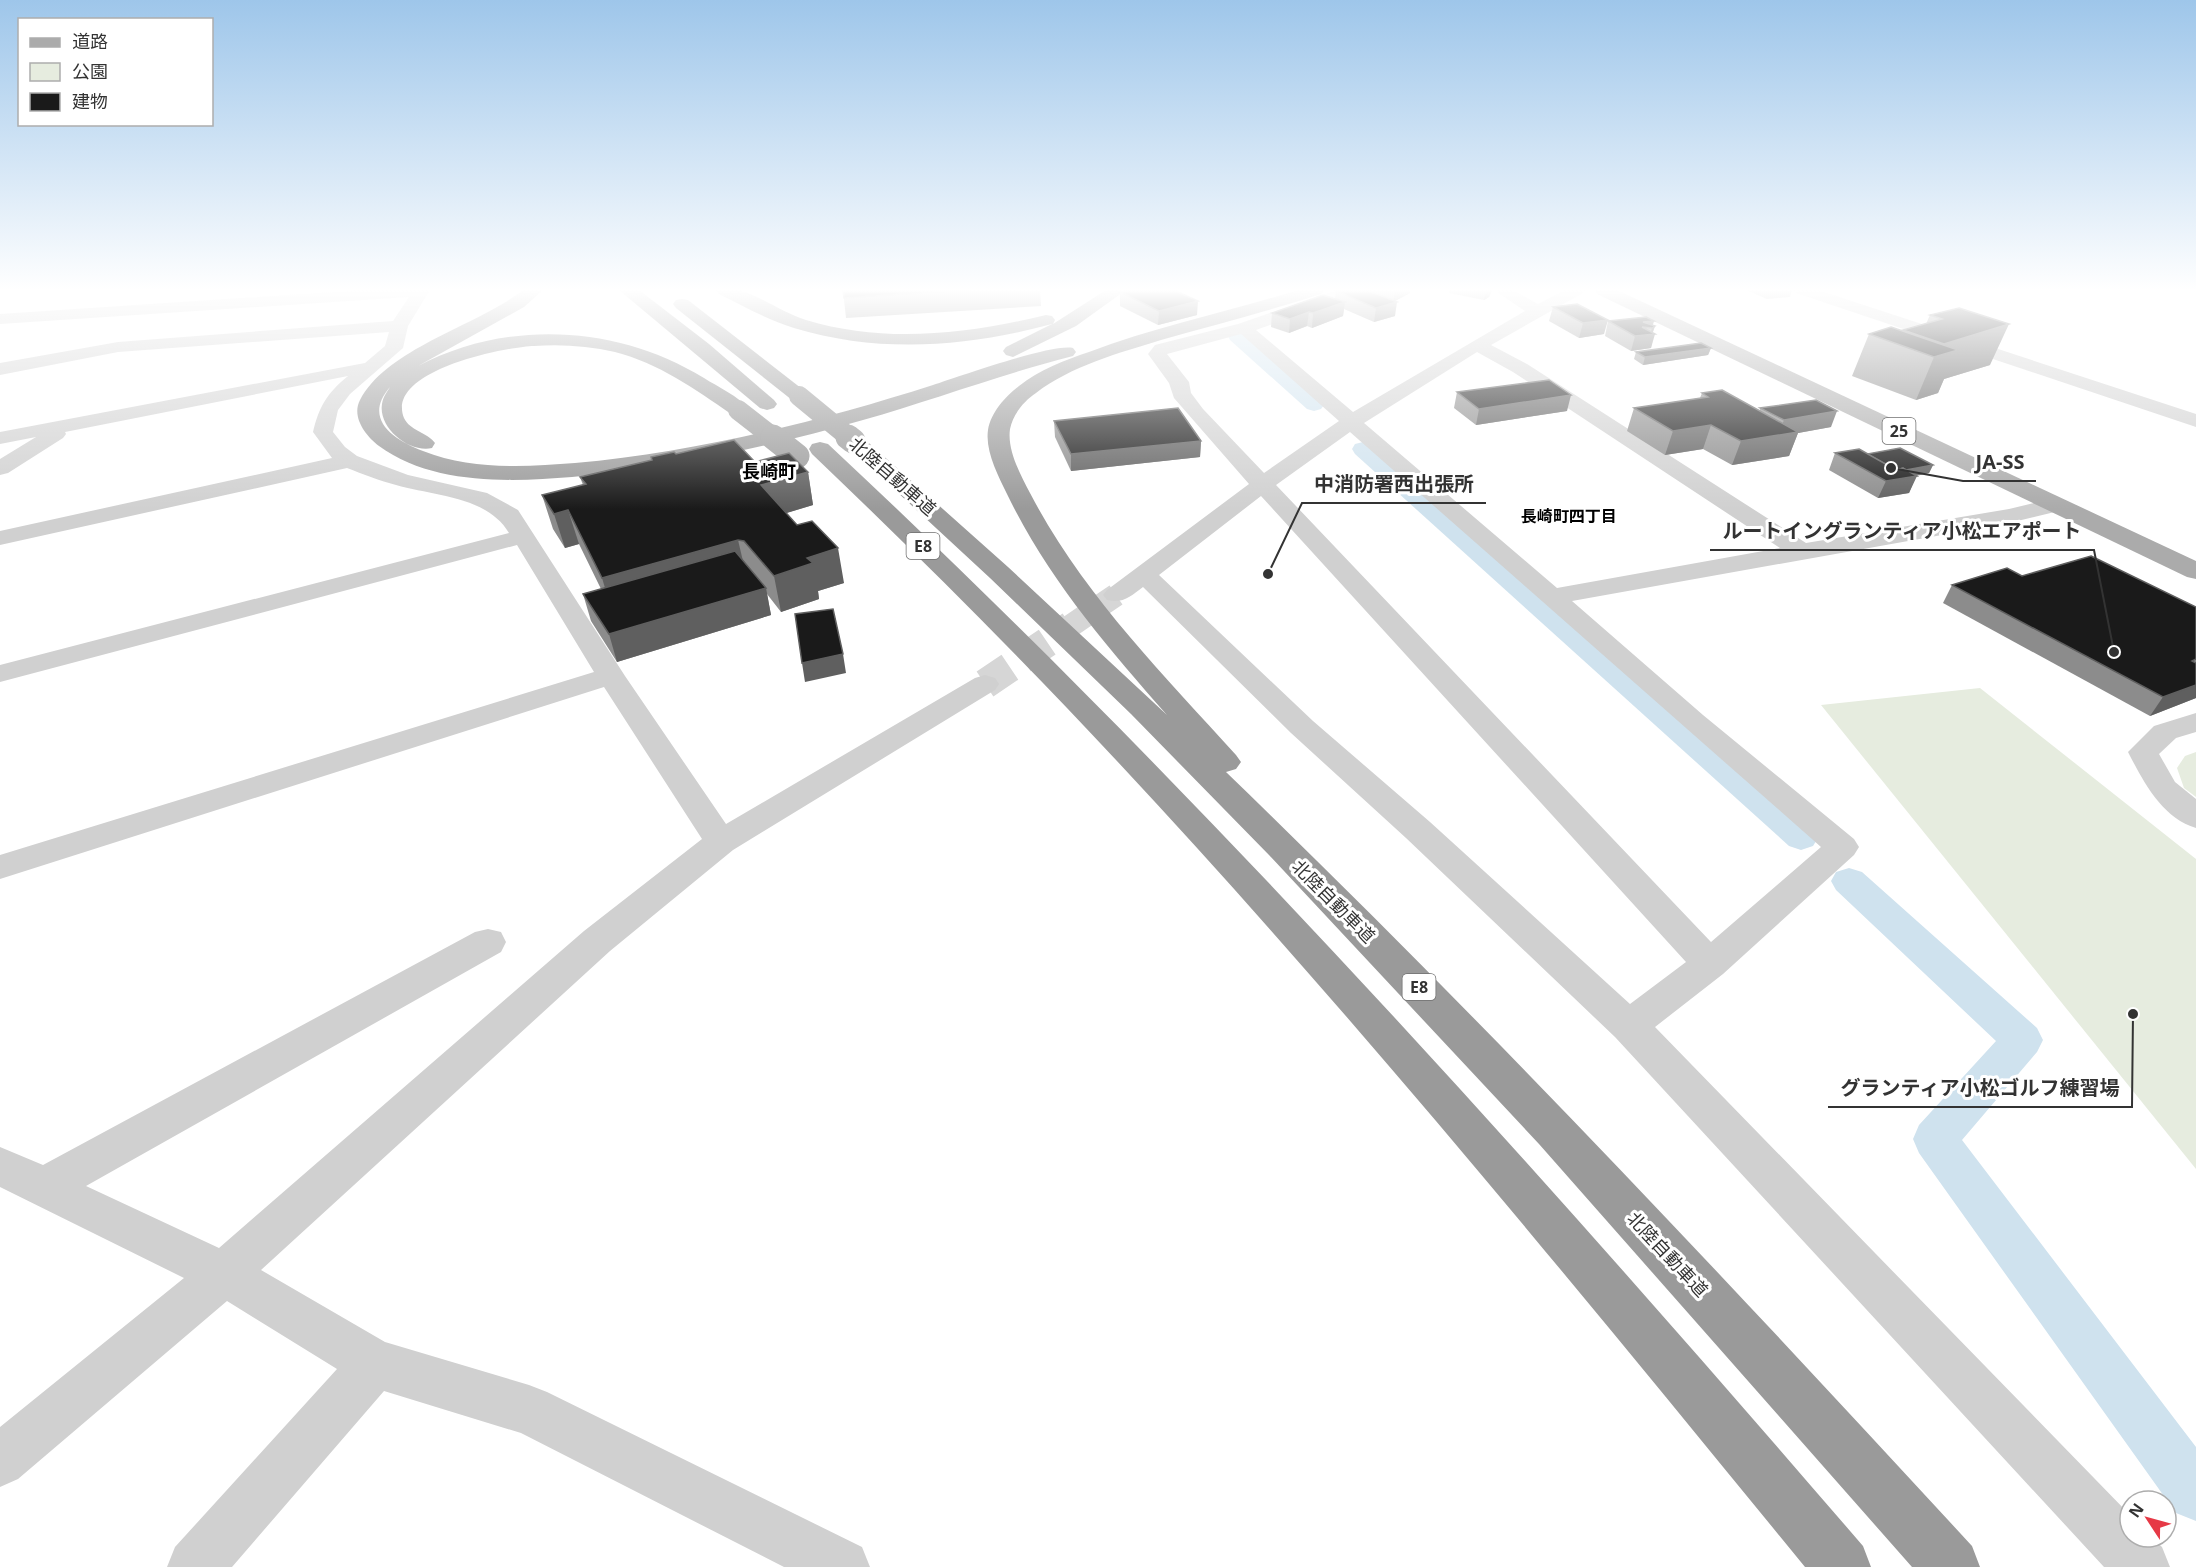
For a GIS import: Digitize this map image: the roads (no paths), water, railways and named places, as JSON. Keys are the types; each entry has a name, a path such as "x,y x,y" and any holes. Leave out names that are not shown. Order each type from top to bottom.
{"highway":[{"path":"409,363 382,384 371,398 366,412 371,426 382,438 398,449 422,459 454,467 492,472 547,471 640,462 809,427 1026,363"},
{"path":"438,363 413,377 400,388 393,399 391,412 396,423 406,434 443,451 468,457 502,461 565,461 663,450 800,420 942,379 980,363"},
{"path":"664,363 738,410 823,449 941,581 1024,645 1177,805 1369,1016 1699,1395 1842,1567"},
{"name":"北陸自動車道","path":"720,363 823,449 1055,623 1213,778 1425,993 1762,1356 1951,1567"},
{"name":"北陸自動車道","path":"757,363 799,396 823,449"},
{"path":"1080,363 1041,380 1025,390 1012,403 1003,417 999,432 1000,448 1008,474 1023,506 1068,578 1247,788 1598,1157 1762,1356"}],"main road":[{"name":"25","path":"1757,363 2196,571"},
{"name":"25","path":"1787,363 2196,553"}],"street":[{"path":"0,369 32,363"},
{"path":"374,363 343,390 328,410 323,432 337,452 349,461 401,480 479,498 510,515 610,676 721,842"},
{"path":"1149,363 1160,377 1181,394 1262,485 1710,964"},
{"path":"1164,363 1179,382 1181,394"},
{"path":"1280,363 1552,597 1693,722 1842,847 1710,964 1629,1026"},
{"path":"1116,595 1262,485 1351,423 1451,363"},
{"path":"1511,363 1802,551"},
{"path":"2022,363 2196,421"},
{"path":"0,438 368,368"},
{"path":"0,468 74,423"},
{"path":"0,538 349,461"},
{"path":"1552,597 2009,516 2055,505"},
{"path":"0,674 524,536"},
{"path":"1144,574 1302,727 1418,830 1629,1026 2142,1567"},
{"path":"0,867 610,676"},
{"path":"0,1461 224,1274 597,941 721,842 985,684"},
{"path":"2196,722 2165,732 2143,752 2163,788 2196,817"},
{"path":"44,1187 488,942"},
{"path":"0,1166 224,1274 375,1364 529,1410 842,1567"},
{"path":"195,1567 375,1364"}],"waterway":[{"path":"1267,363 1314,405"},
{"path":"1363,449 1801,838"},
{"path":"1849,881 2022,1040 1935,1139 2196,1493"}],"tunnel":[{"path":"1069,627 1116,595"},
{"path":"985,684 1071,626"}],"place":[{"name":"JA-SS","path":"1891,468"},
{"name":"中消防署西出張所","path":"1268,574"},
{"name":"ルートイングランティア小松エアポート","path":"2114,652"},
{"name":"グランティア小松ゴルフ練習場","path":"2133,1014"}],"district":[{"name":"長崎町","path":"769,471"},
{"name":"長崎町四丁目","path":"1569,516"}]}
